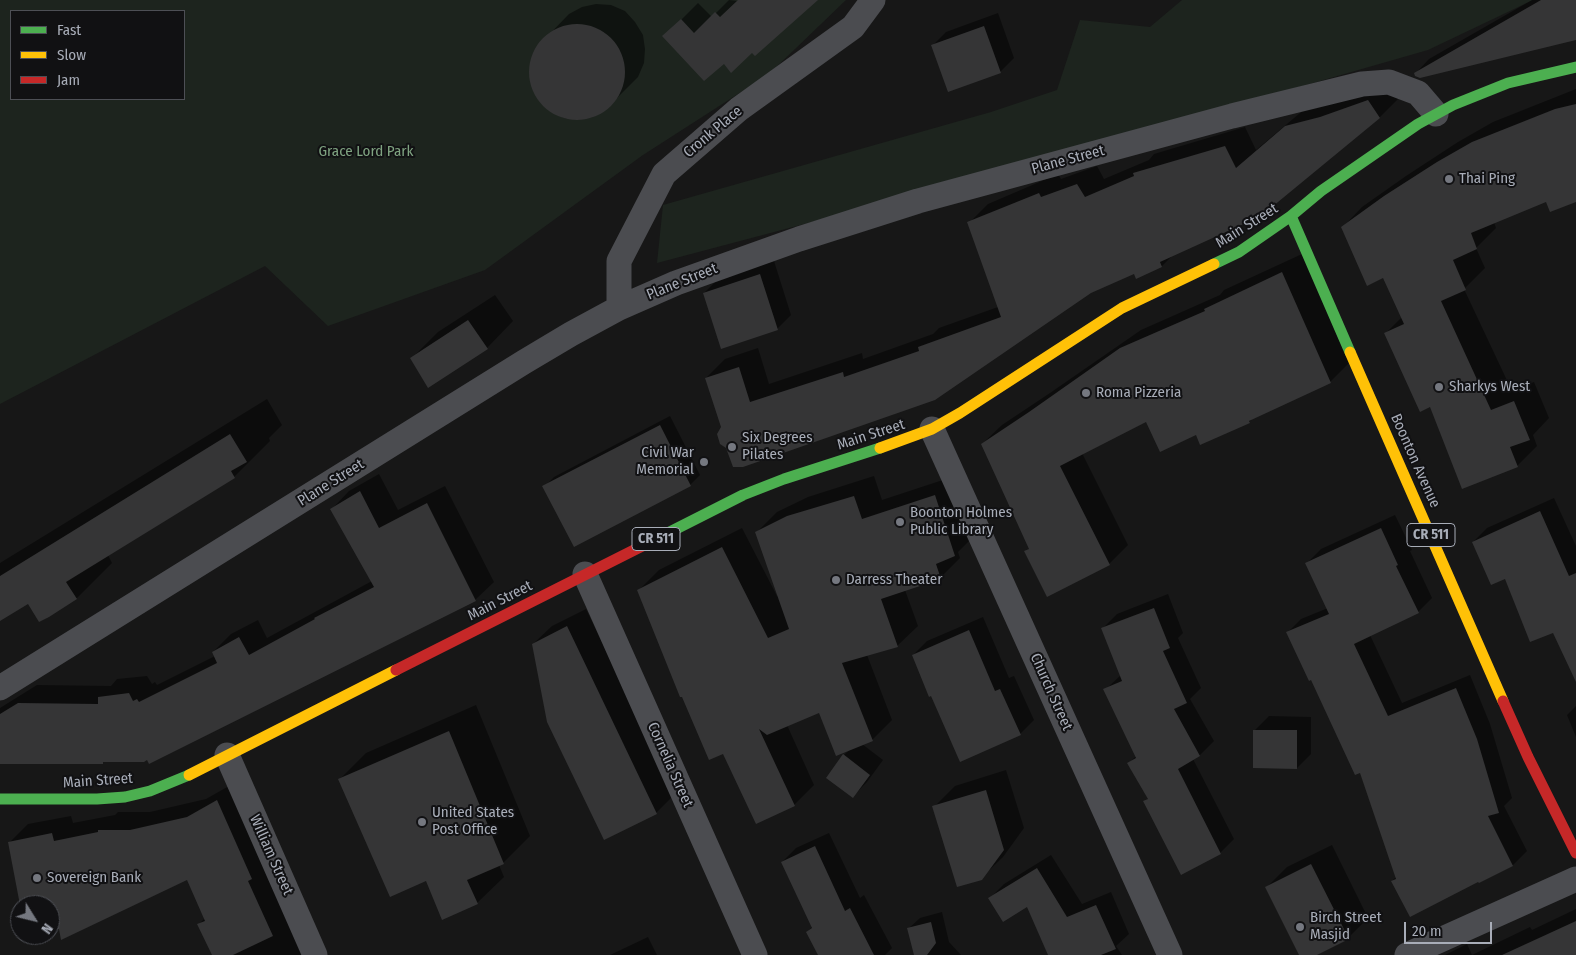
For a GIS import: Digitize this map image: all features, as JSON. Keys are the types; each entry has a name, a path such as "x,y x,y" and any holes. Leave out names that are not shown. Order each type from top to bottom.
{"main road":[{"name":"Main Street","path":"0,799 97,799 125,797 150,791 177,781 743,495 784,479 932,429 960,413 1122,308 1239,252 1291,216 1321,191 1418,124 1453,105 1508,83 1576,67"},
{"name":"Boonton Avenue","path":"1291,216 1528,757 1576,853"}],"street":[{"name":"Cronk Place","path":"620,308 619,261 664,174 739,109 853,27 873,0"},
{"name":"Plane Street","path":"0,688 524,362 620,308 676,283 736,260 910,204 1232,116 1362,84 1389,82 1418,93 1436,114"},
{"name":"Church Street","path":"932,429 1170,955"},
{"name":"Cornelia Street","path":"586,574 755,955"},
{"name":"William Street","path":"227,755 315,955"},
{"path":"1407,955 1576,879"}],"green space":[{"name":"Grace Lord Park","path":"0,0 846,0 769,74 643,155 485,270 328,326 265,266 0,404"},
{"path":"1182,0 1533,0 1428,50 1031,164 657,263 663,205 991,112 1057,90 1080,20 1150,27"}],"building":[{"path":"738,0 818,0 755,56 752,53 731,73 724,64 704,81 662,36 681,19 694,33 715,12 720,17"},
{"path":"1541,0 1576,0 1576,40 1420,78 1415,76 1414,73"},
{"path":"577,24 595,28 611,38 621,54 625,72 621,90 611,106 595,116 577,120 559,116 543,106 533,90 529,72 533,54 543,38 559,28"},
{"path":"984,26 1001,73 948,92 931,45"},
{"path":"1368,100 1380,118 1261,216 1160,262 1162,267 1136,279 1134,274 1091,293 935,400 743,467 733,467 726,448 720,444 717,434 721,427 705,378 739,367 750,402 843,372 844,377 919,351 918,347 1001,317 967,222 1039,193 1041,197 1077,184 1085,197 1134,176 1133,173 1225,146 1236,168 1285,126 1320,117"},
{"path":"1576,104 1576,202 1550,212 1546,202 1471,233 1477,249 1453,260 1466,290 1441,301 1491,410 1514,401 1530,440 1510,447 1518,467 1462,489 1430,407 1420,412 1384,333 1404,324 1383,278 1367,286 1341,227 1384,196 1472,142 1555,109"},
{"path":"1282,272 1331,383 1249,421 1250,423 1200,445 1196,435 1160,452 1146,422 1060,466 1110,565 1047,597 1024,551 1029,549 981,444 1120,348 1205,311 1204,309"},
{"path":"760,274 778,330 721,349 703,293"},
{"path":"468,320 488,349 428,388 410,358"},
{"path":"660,425 691,486 574,547 542,486"},
{"path":"230,434 247,462 231,471 235,478 66,582 77,599 49,617 39,622 28,604 0,621 0,576"},
{"path":"360,491 379,528 427,503 476,601 149,764 147,760 144,762 103,762 103,764 0,764 0,714 18,703 98,704 98,697 129,693 133,701 137,699 139,702 217,663 212,652 239,637 249,655 374,587 330,509"},
{"path":"935,495 955,556 936,564 941,579 881,599 898,647 842,663 873,741 836,756 819,713 767,735 759,729 795,806 756,824 723,754 709,760 682,697 680,697 637,590 722,547 768,638 789,629 755,532 787,516 854,496 862,519"},
{"path":"1540,511 1569,576 1576,573 1576,682 1553,633 1530,642 1505,579 1491,585 1472,542"},
{"path":"1381,528 1398,565 1396,566 1419,613 1354,644 1388,716 1456,688 1477,739 1499,813 1488,816 1513,866 1410,917 1391,881 1396,879 1360,773 1355,775 1311,680 1309,681 1286,632 1329,614 1305,563"},
{"path":"1154,608 1170,648 1163,651 1187,703 1174,709 1200,756 1178,769 1221,854 1181,875 1143,801 1148,799 1127,763 1136,758 1103,689 1122,681 1101,628"},
{"path":"567,626 657,814 604,840 547,722 532,644"},
{"path":"969,630 995,691 1000,689 1021,735 960,762 931,696 929,697 912,655"},
{"path":"1253,730 1297,730 1297,769 1253,768"},
{"name":"United States Post Office","path":"449,731 504,864 467,880 478,904 442,920 426,881 390,897 338,779"},
{"path":"843,754 870,775 853,798 826,778"},
{"path":"986,790 1004,850 982,880 957,887 932,806"},
{"path":"217,800 252,879 248,881 273,936 233,955 212,955 197,924 205,921 187,880 61,940 60,895 18,895 8,842 52,833 54,841 98,832 98,830 130,830 187,817"},
{"path":"815,846 845,911 850,908 874,955 818,955 806,932 812,928 781,862"},
{"path":"1311,864 1349,939 1317,955 1299,955 1265,887"},
{"path":"1037,868 1067,917 1096,905 1116,949 1101,955 1048,955 1027,907 1003,922 988,898"},
{"path":"1576,921 1576,955 1502,955"},
{"path":"931,922 936,943 927,955 914,955 907,928"}],"traffic: fast":[{"path":"1291,216 1321,191 1418,124 1453,105 1508,83 1576,67"},
{"path":"1214,264 1239,252 1291,216 1350,352"},
{"path":"660,537 743,495 784,479 880,448"},
{"path":"0,799 97,799 125,797 150,791 189,775"}],"traffic: slow":[{"path":"880,448 932,429 960,413 1122,308 1214,264"},
{"path":"1350,352 1503,701"},
{"path":"189,775 396,670"}],"traffic: jam":[{"path":"396,670 660,537"},
{"path":"1503,701 1528,757 1576,853"}],"place":[{"name":"Thai Ping","path":"1449,179"},
{"name":"Sharkys West","path":"1439,387"},
{"name":"Roma Pizzeria","path":"1086,393"},
{"name":"Six Degrees Pilates","path":"732,447"},
{"name":"Civil War Memorial","path":"704,462"},
{"name":"Boonton Holmes Public Library","path":"900,522"},
{"name":"Darress Theater","path":"836,580"},
{"name":"United States Post Office","path":"422,822"},
{"name":"Sovereign Bank","path":"37,878"},
{"name":"Birch Street Masjid","path":"1300,927"}]}
